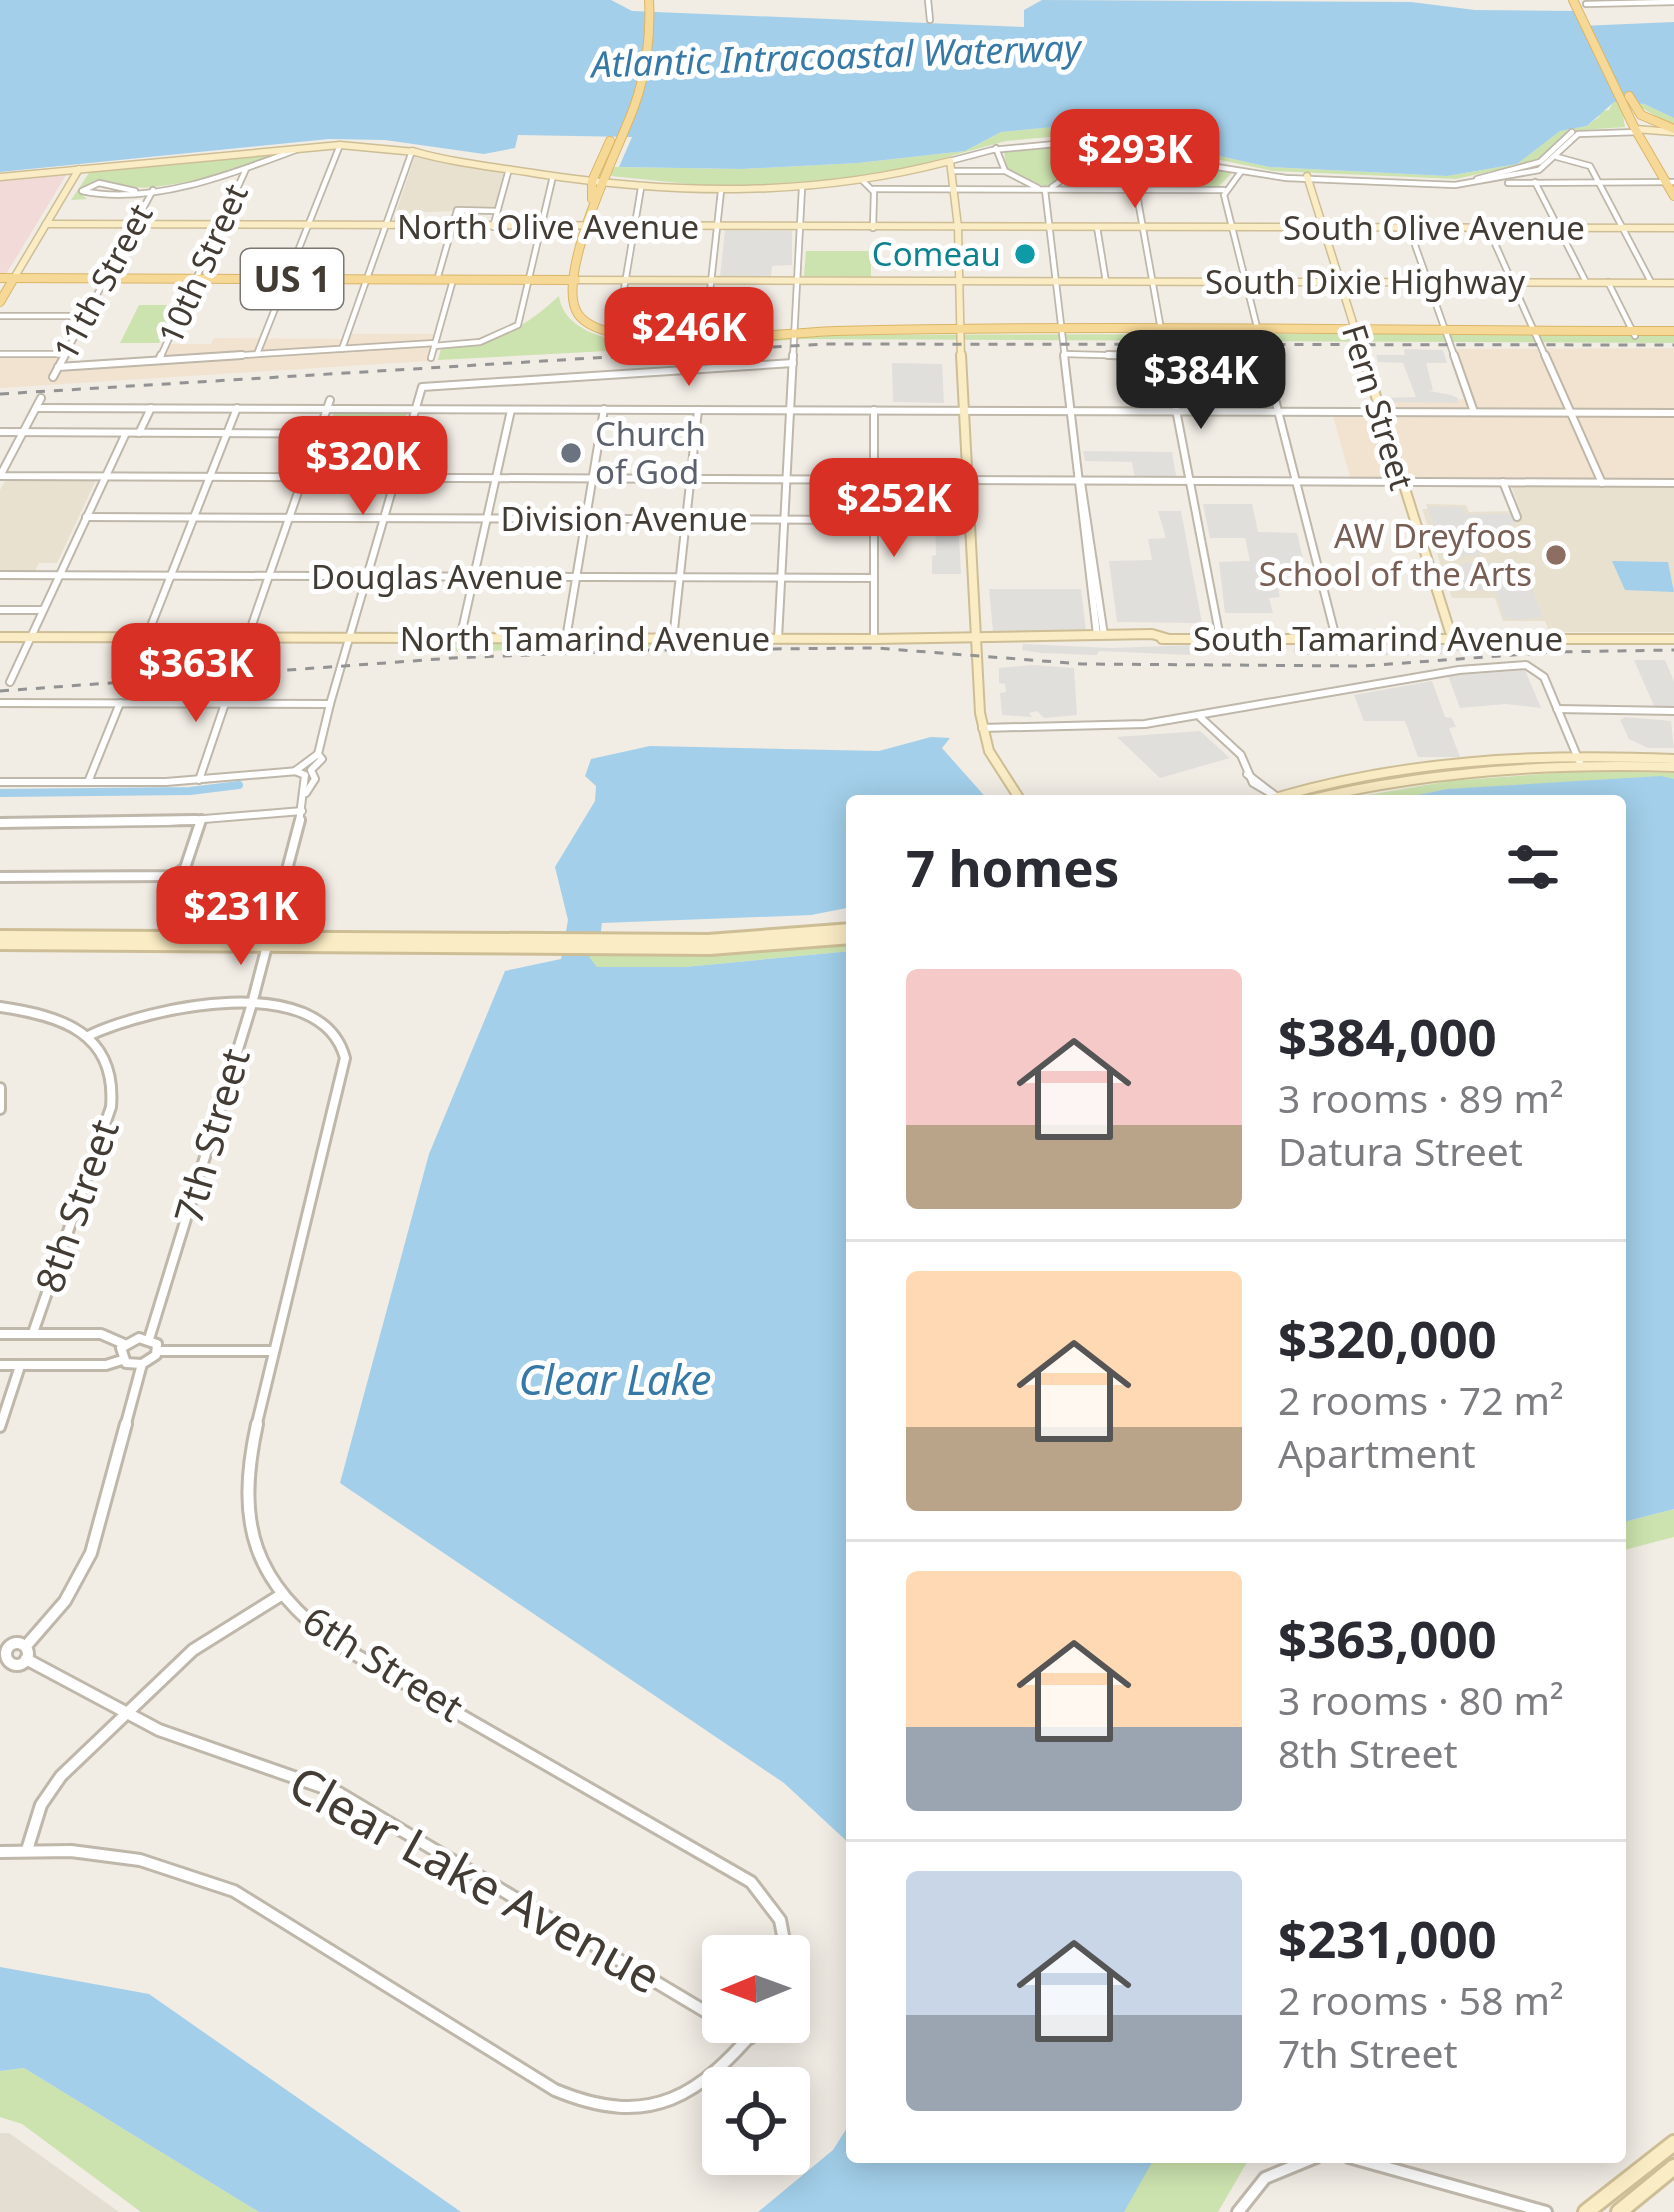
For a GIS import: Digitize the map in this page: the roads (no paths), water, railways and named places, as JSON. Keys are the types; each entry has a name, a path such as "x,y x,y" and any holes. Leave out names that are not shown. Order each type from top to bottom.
{"main road":[{"path":"1574,0 1584,1 1639,130 1674,196"},
{"path":"1574,0 1592,25"},
{"path":"645,4 628,100 597,180 572,301 576,314 597,328 627,337 794,332 1674,333"},
{"path":"1632,108 1674,132"},
{"name":"US 1","path":"0,278 576,280"},
{"path":"0,302 14,278"}],"street":[{"path":"928,0 930,20"},
{"path":"1584,1 1674,2"},
{"path":"1507,179 1560,158 1570,137 1578,134 1639,130"},
{"path":"1507,179 1550,155 1574,131 1674,132"},
{"path":"0,177 340,145 641,188 802,188 863,181 1031,140 1117,142 1243,170 1307,178 1670,182"},
{"path":"1045,190 1117,142"},
{"path":"1138,144 1148,148"},
{"path":"256,354 340,145"},
{"path":"994,147 1001,153 1005,171"},
{"path":"135,191 107,183 82,190 96,196 135,191 154,188 247,167 300,148"},
{"path":"1148,148 1132,161 1162,332"},
{"path":"412,152 553,176 722,190"},
{"path":"342,349 412,152"},
{"path":"1550,155 1588,164 1652,282"},
{"path":"950,160 958,227 962,410 982,728 995,763 1017,795"},
{"name":"10th Street","path":"159,360 247,167"},
{"path":"14,278 79,169"},
{"path":"493,227 509,169"},
{"path":"863,181 873,190 1224,190 1243,170"},
{"path":"953,171 1005,171 1045,190"},
{"path":"1523,175 1545,182"},
{"path":"58,367 481,342 518,325 553,176"},
{"name":"Fern Street","path":"1307,178 1452,638"},
{"path":"1534,182 1586,282"},
{"name":"11th Street","path":"52,376 154,188"},
{"path":"619,320 641,188"},
{"path":"778,639 802,188"},
{"path":"705,337 722,190"},
{"path":"873,190 874,228"},
{"path":"1045,190 1081,480 1078,494 1101,637 1127,634 1169,639"},
{"path":"1224,190 1258,332"},
{"path":"437,280 457,210 497,211"},
{"name":"North Olive Avenue","path":"46,224 1051,227"},
{"name":"South Olive Avenue","path":"1051,227 1674,229"},
{"path":"1097,227 1106,281"},
{"path":"1409,228 1474,412"},
{"path":"1488,228 1602,483"},
{"path":"431,358 453,280"},
{"name":"South Dixie Highway","path":"576,280 1674,283"},
{"path":"1608,282 1634,333"},
{"path":"0,316 84,316"},
{"path":"1065,353 1263,359 1336,638"},
{"path":"0,354 64,355"},
{"path":"1171,356 1167,363 1220,638"},
{"name":"7th Street","path":"149,1339 250,1007 306,793 315,779 311,770 318,768 330,704 422,387 793,363"},
{"name":"11th Street","path":"2,473 41,398"},
{"path":"36,408 237,409 328,404 416,410 1674,412"},
{"path":"237,668 328,404"},
{"path":"139,433 151,408"},
{"path":"132,674 237,409"},
{"path":"460,639 511,410"},
{"path":"566,639 604,410"},
{"path":"673,639 698,410"},
{"path":"874,410 874,639"},
{"path":"0,432 409,434"},
{"path":"10,682 126,433"},
{"path":"2,473 210,478 1674,483"},
{"path":"1502,482 1515,513"},
{"name":"Division Avenue","path":"86,518 874,520"},
{"name":"Douglas Avenue","path":"0,575 874,578"},
{"path":"0,610 43,610"},
{"name":"North Tamarind Avenue","path":"0,637 1082,638"},
{"name":"South Tamarind Avenue","path":"1082,638 1674,639"},
{"path":"982,728 1124,726 1459,670 1534,667 1544,677 1579,761"},
{"path":"199,780 232,683"},
{"path":"0,704 330,704"},
{"path":"88,782 120,704"},
{"path":"1557,710 1674,712"},
{"path":"1199,716 1241,755 1245,774 1271,795"},
{"path":"295,771 318,754"},
{"path":"1338,795 1458,774 1579,761"},
{"path":"1298,795 1432,767 1674,763"},
{"path":"0,782 199,780 311,770"},
{"path":"295,771 305,776 306,793"},
{"path":"0,823 201,820 302,811"},
{"path":"0,877 174,876 185,868 201,820"},
{"path":"0,940 709,944 846,933"},
{"path":"0,1007 48,1016 88,1036 158,1010 250,1007"},
{"name":"6th Street","path":"250,1007 314,1015 338,1032 346,1054 272,1351 246,1504 254,1547 281,1595 338,1644 751,1882 780,1920 783,1935"},
{"name":"8th Street","path":"34,1333 114,1094 109,1061 88,1036"},
{"path":"0,1088 0,1109"},
{"path":"0,1334 100,1334 124,1344 149,1339 158,1351"},
{"path":"122,1360 124,1344"},
{"path":"26,1646 30,1651 26,1659 4,1666 3,1649 26,1646 65,1600 91,1553 142,1364 158,1351 272,1351"},
{"path":"0,1365 106,1365 122,1360 142,1364"},
{"path":"0,1427 20,1366"},
{"path":"27,1850 34,1820 50,1790 125,1713 193,1650 281,1595"},
{"name":"Clear Lake Avenue","path":"26,1659 125,1713 197,1744 272,1766 339,1793 702,2009"},
{"path":"0,1852 140,1860 234,1891 555,2090 589,2105 635,2110 682,2098 715,2078 745,2043"},
{"path":"1586,2212 1674,2143"},
{"path":"1238,2212 1265,2178 1301,2163"},
{"path":"1370,2163 1546,2212"},
{"path":"1618,2212 1674,2167"}],"water":[{"name":"Atlantic Intracoastal Waterway","path":"0,0 611,0 632,11 1024,27 1024,10 1042,0 1411,2 1475,10 1575,11 1580,26 1674,22 1674,118 1644,104 1614,102 1587,126 1560,131 1517,164 1447,176 1269,167 1124,135 1054,127 1001,132 965,151 741,169 619,167 632,137 518,135 515,148 484,154 385,140 329,139 0,172"},
{"path":"1612,561 1668,562 1674,592 1625,590"},
{"name":"Clear Lake","path":"931,737 950,738 942,748 984,795 846,795 846,908 811,915 602,923 598,953 589,957 597,967 685,967 846,952 846,1840 784,1783 340,1483 429,1154 505,971 561,959 568,920 555,867 595,801 596,786 585,776 591,759 650,746 879,751"},
{"path":"1674,779 1674,1509 1626,1521 1626,795 1418,795 1447,789"},
{"path":"0,1967 149,1994 461,2212 259,2212 24,2068 0,2071"},
{"path":"846,2129 846,2163 1152,2163 1124,2212 758,2212 803,2175 810,2175 810,2169 833,2150"}],"waterway":[{"path":"0,793 190,791 239,785"}],"railway":[{"path":"0,394 824,344 1674,345"},
{"path":"0,691 453,658 651,650 876,648 1082,664 1364,666 1553,652 1674,650"}],"place":[{"name":"Comeau","path":"1025,254"},
{"name":"Church of God","path":"571,453"},
{"name":"AW Dreyfoos School of the Arts","path":"1556,555"}]}
